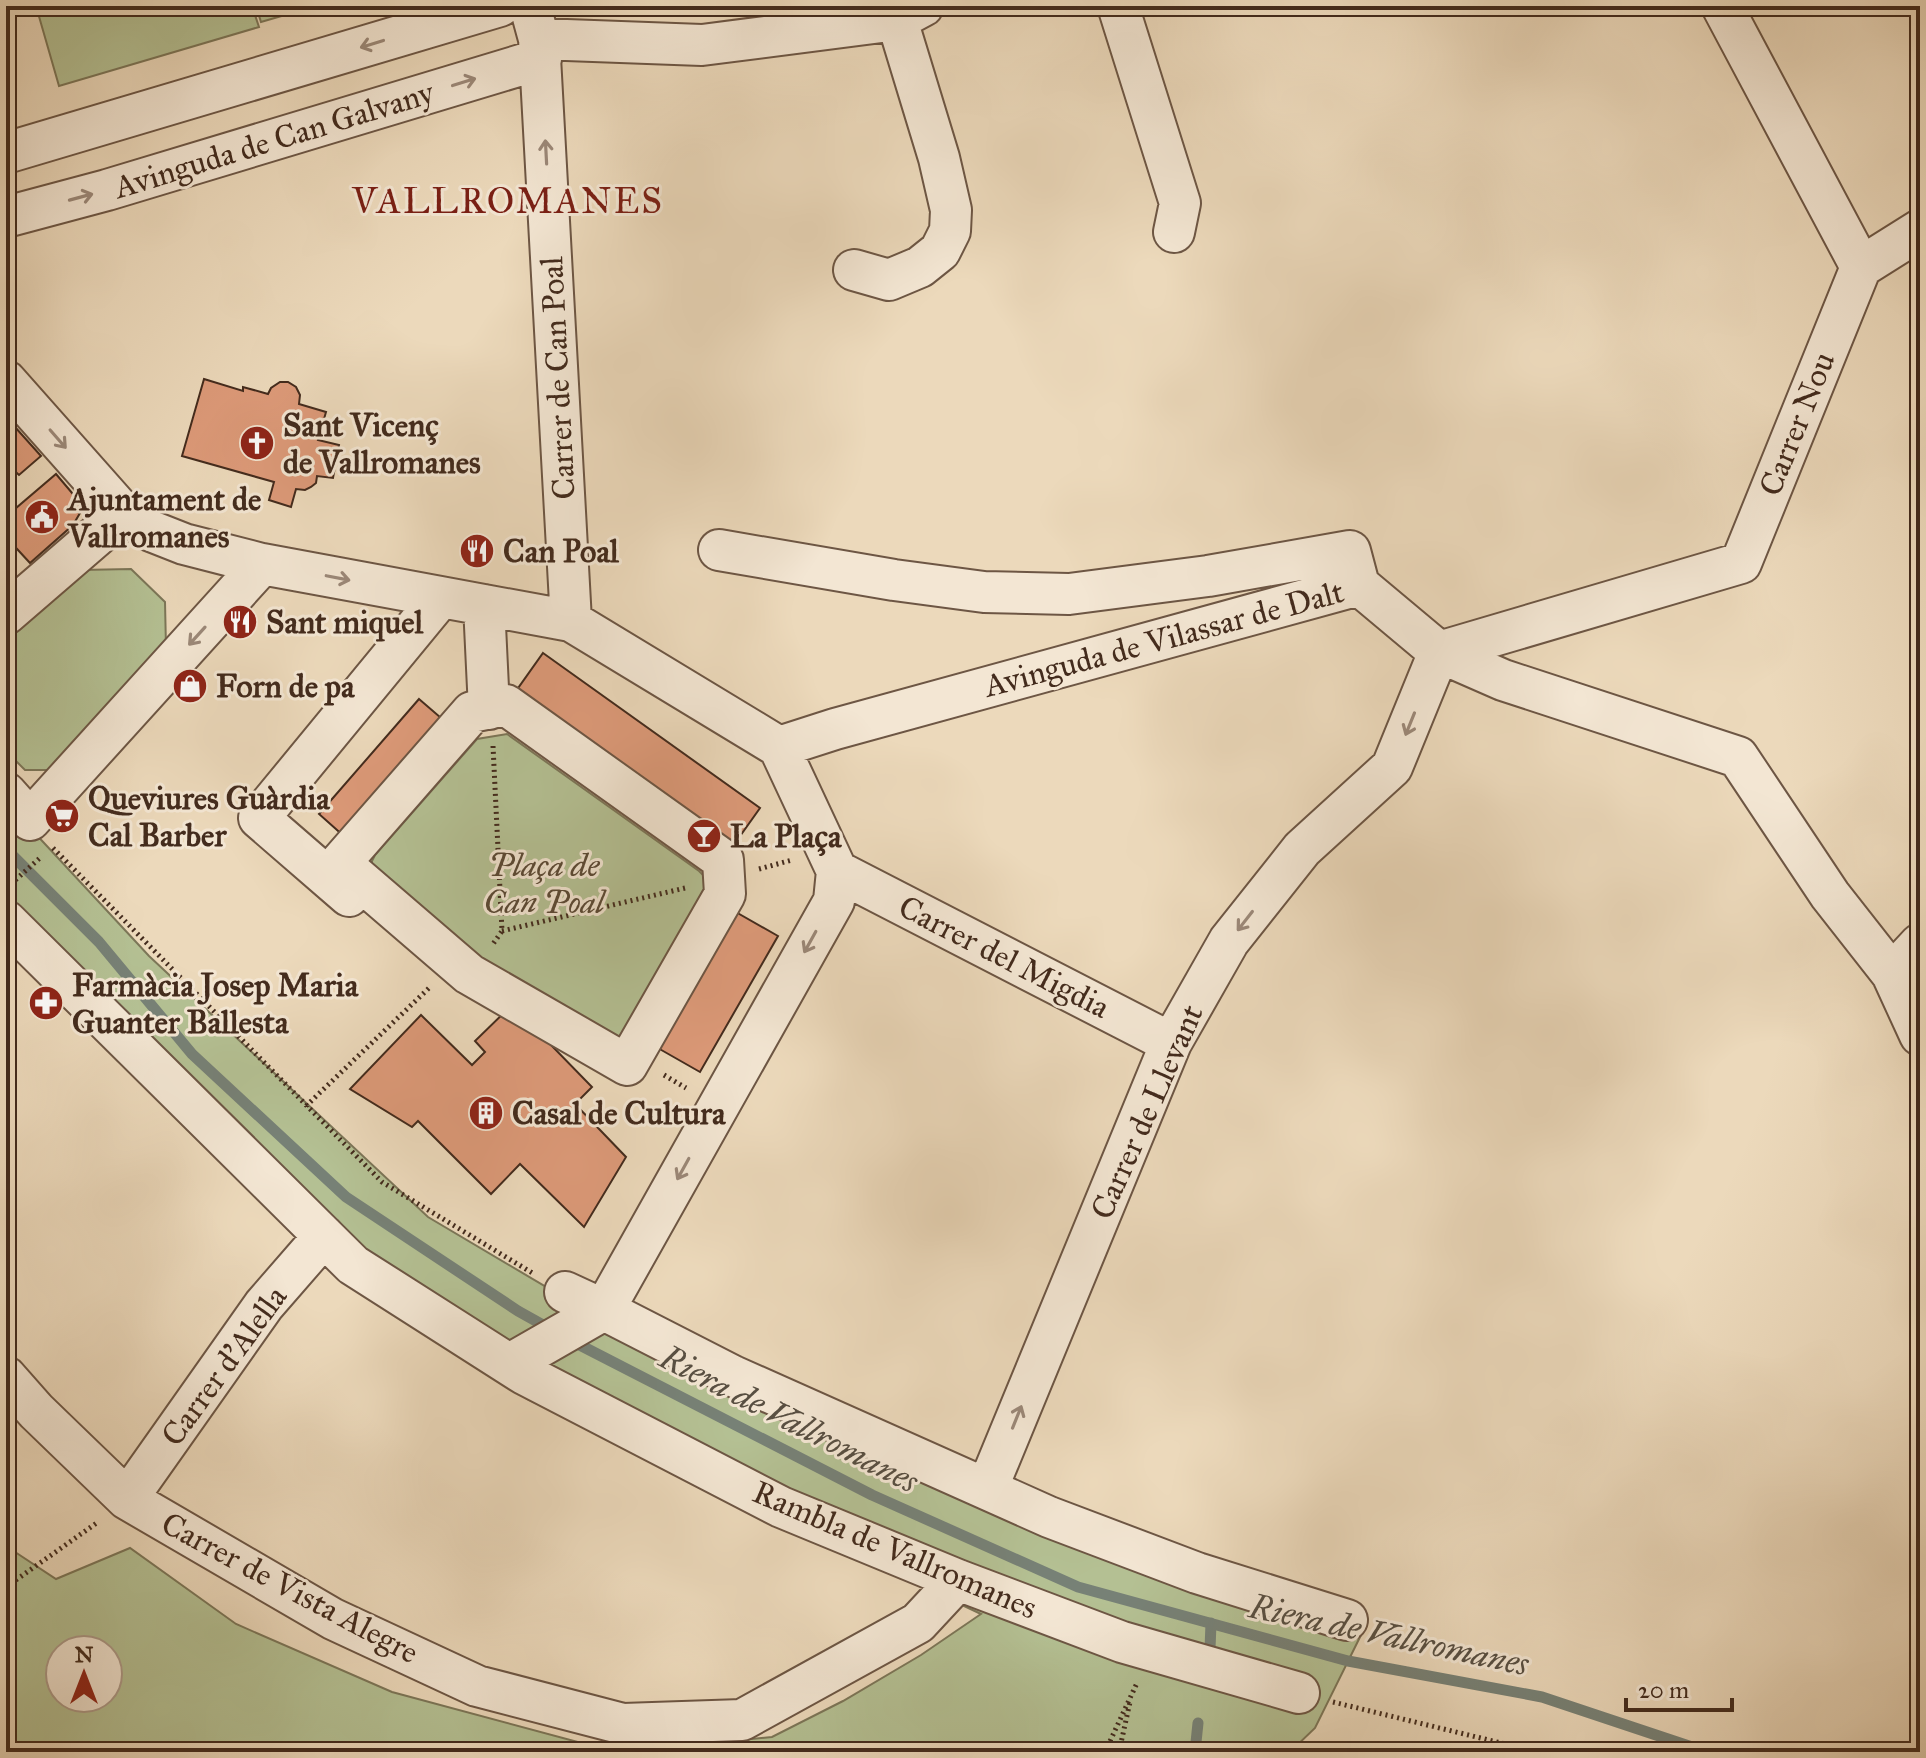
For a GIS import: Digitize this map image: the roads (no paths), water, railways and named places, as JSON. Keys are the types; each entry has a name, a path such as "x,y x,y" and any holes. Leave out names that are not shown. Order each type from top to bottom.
{"street":[{"name":"Avinguda de Can Galvany","path":"6,153 500,6"},
{"path":"1118,6 1180,203 1174,232"},
{"path":"1722,6 1861,267 1920,230"},
{"name":"Avinguda de Can Galvany","path":"6,217 107,190 537,35 702,45 910,13"},
{"path":"854,270 889,280 920,267 940,251 950,231 951,210 910,13"},
{"name":"Carrer de Can Poal","path":"537,35 571,621"},
{"name":"Carrer Nou","path":"1439,652 1741,563 1861,267"},
{"path":"6,381 123,513 151,531 184,544 262,564 571,621 779,747 837,871 834,901 604,1310 510,1364"},
{"path":"6,614 123,513"},
{"path":"719,550 984,592 1069,594 1208,576 1350,551 1359,585"},
{"path":"29,820 262,564"},
{"name":"Avinguda de Vilassar de Dalt","path":"779,747 1359,585 1439,652 1503,680 1738,757 1830,895 1892,974 1920,1035"},
{"path":"349,896 259,818 440,598"},
{"path":"484,605 491,723"},
{"name":"Carrer de Llevant","path":"987,1489 1171,1043 1229,941 1302,849 1392,767 1439,652"},
{"path":"506,705 723,860 725,894 627,1065 469,974 472,957 340,863 472,712 491,723 506,705"},
{"name":"Carrer del Migdia","path":"837,871 1171,1043"},
{"name":"Rambla de Vallromanes","path":"6,921 353,1265 524,1374 781,1507 958,1580 1122,1642 1299,1693"},
{"path":"1892,974 1920,944"},
{"name":"Carrer d'Alella","path":"127,1499 264,1305 324,1236"},
{"path":"565,1292 748,1383 1049,1517 1197,1573 1347,1620"},
{"name":"Carrer de Vista Alegre","path":"6,1377 36,1411 127,1499 333,1619 477,1686 623,1724 742,1720 918,1623 958,1580"}],"waterway":[{"name":"Riera de Vallromanes","path":"6,849 99,942 192,1054 346,1197 518,1311 552,1330"},
{"name":"Riera de Vallromanes","path":"570,1340 872,1495 1078,1587 1348,1661 1542,1697 1707,1752"},
{"path":"1210,1649 1211,1623"},
{"path":"1195,1752 1198,1723"}],"place":[{"name":"Sant Vicenç de Vallromanes","path":"257,443"},
{"name":"Ajuntament de Vallromanes","path":"42,517"},
{"name":"Can Poal","path":"477,551"},
{"name":"Sant miquel","path":"240,622"},
{"name":"Forn de pa","path":"190,686"},
{"name":"Queviures Guàrdia Cal Barber","path":"62,816"},
{"name":"La Plaça","path":"704,836"},
{"name":"Farmàcia Josep Maria Guanter Ballesta","path":"46,1003"},
{"name":"Casal de Cultura","path":"486,1113"}],"district":[{"name":"VALLROMANES","path":"508,201"}],"park label":[{"name":"Plaça de Can Poal","path":"544,884"}]}
